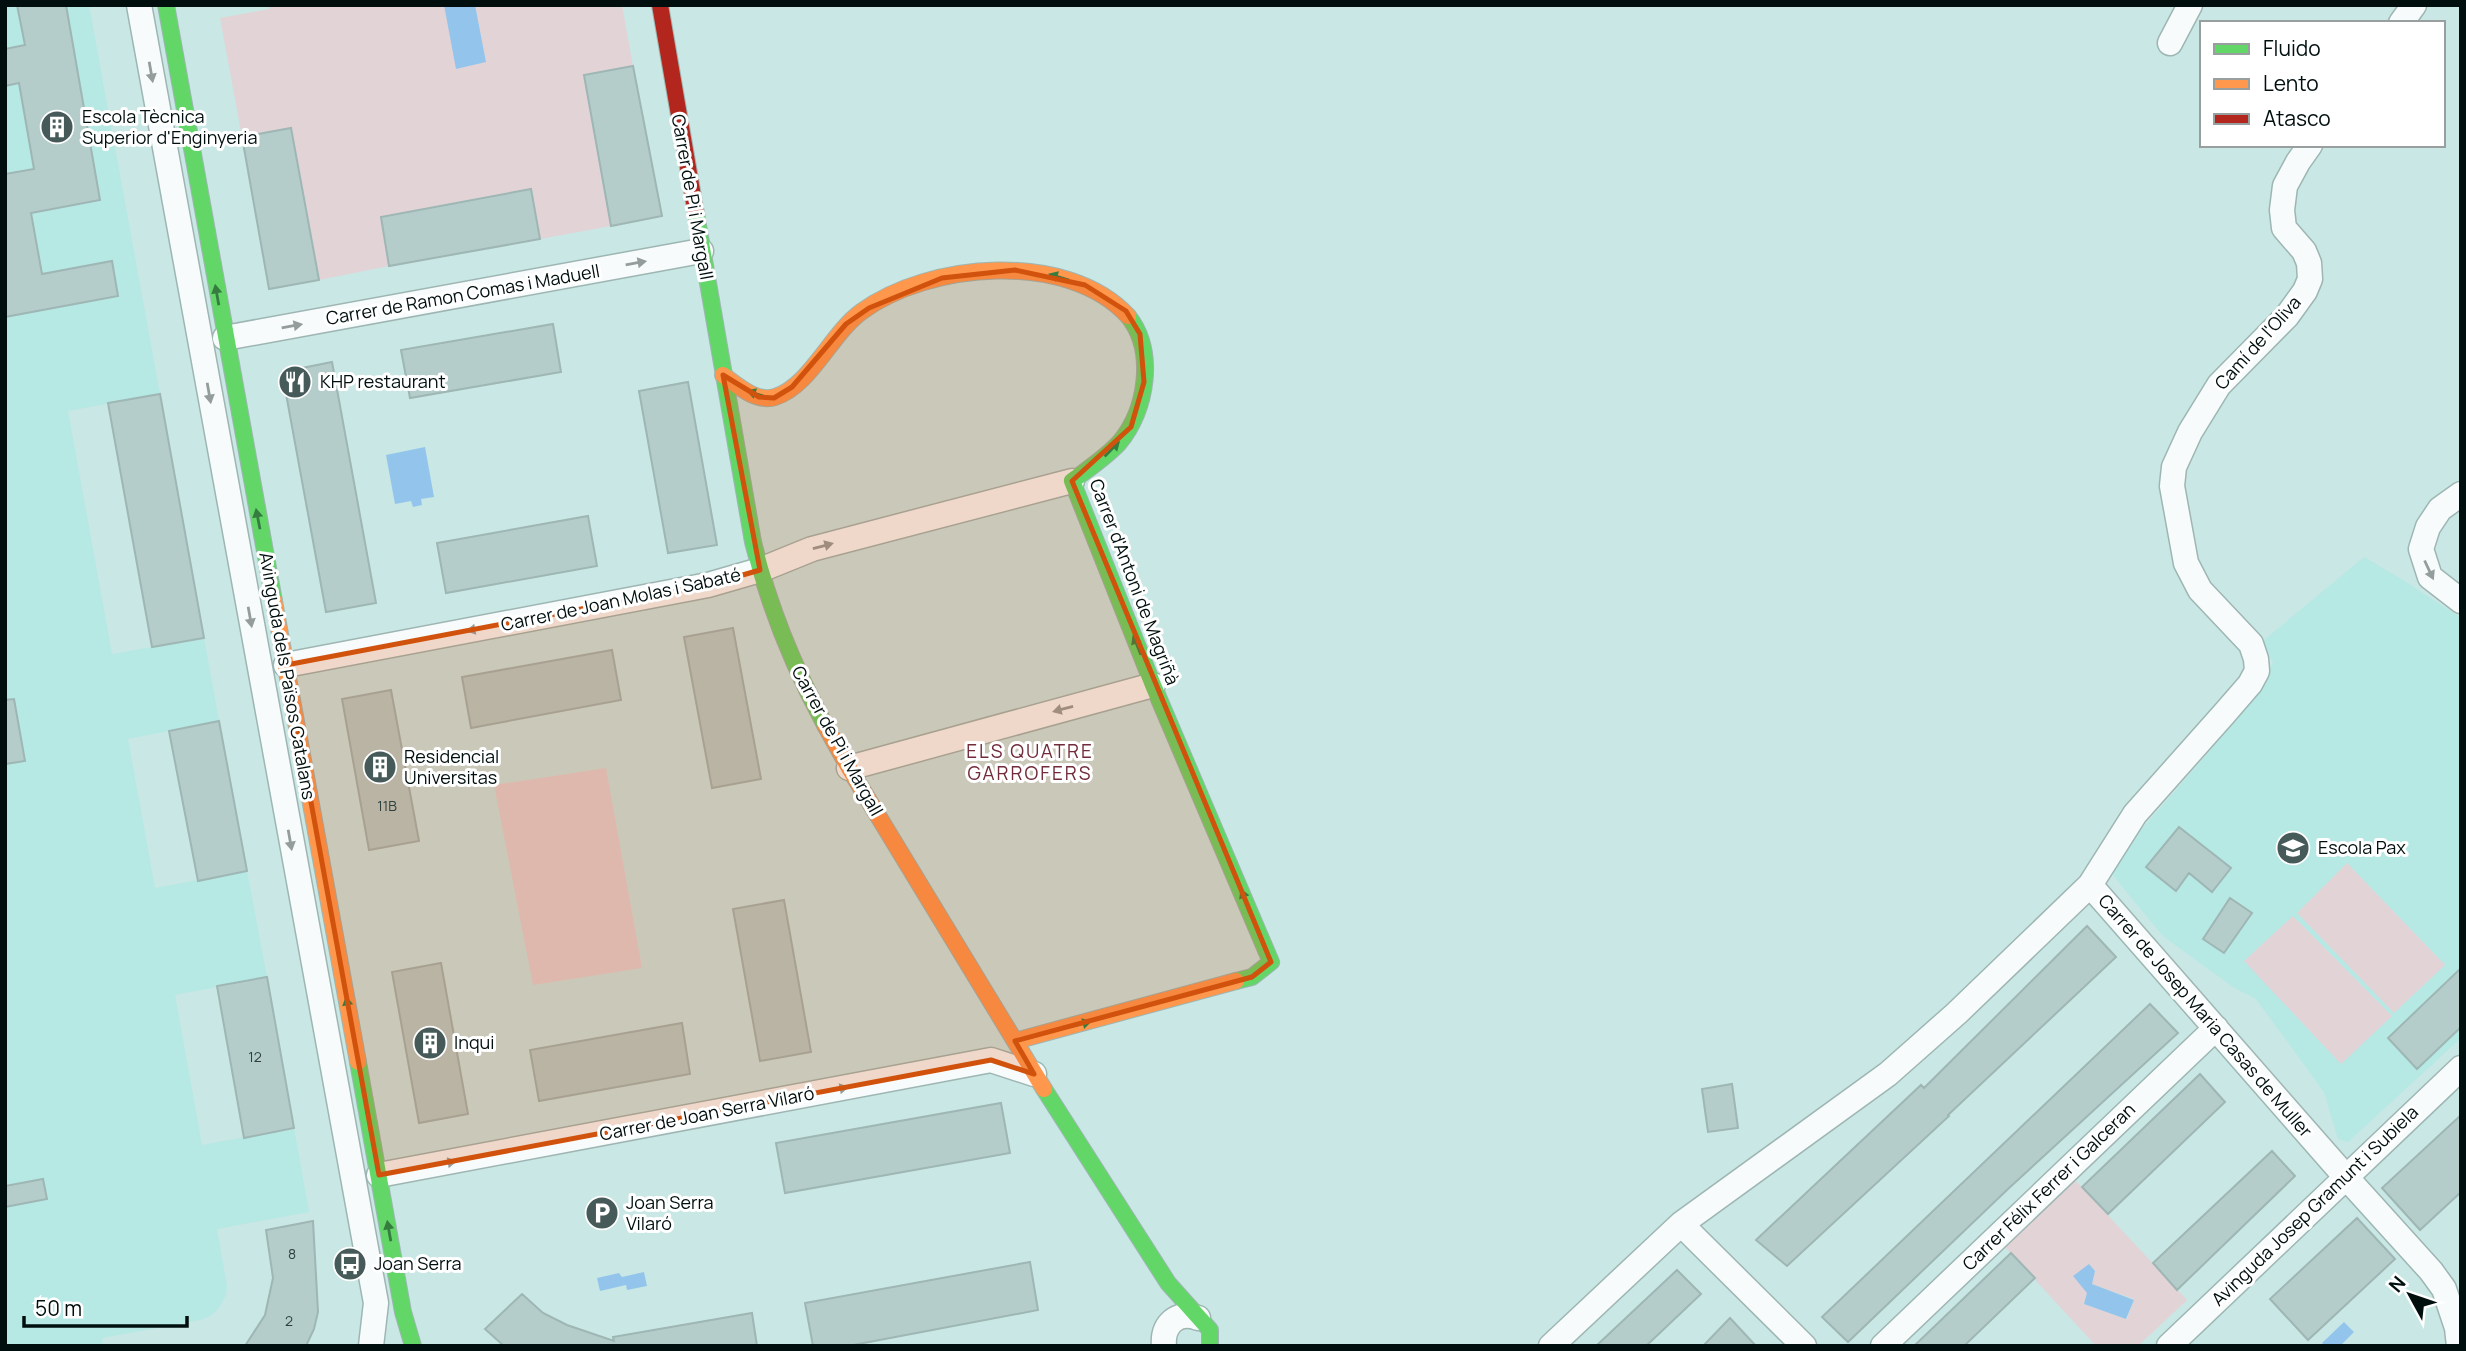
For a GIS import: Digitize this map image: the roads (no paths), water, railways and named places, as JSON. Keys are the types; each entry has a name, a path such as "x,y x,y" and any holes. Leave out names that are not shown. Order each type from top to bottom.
{"street":[{"name":"Avinguda dels Països Catalans","path":"139,5 376,1303 371,1346"},
{"name":"Avinguda dels Països Catalans","path":"166,5 403,1312 413,1346"},
{"name":"Carrer de Pi i Margall","path":"660,5 701,251 760,570 781,634 800,679 849,768 1034,1074 1168,1283 1205,1323 1213,1343"},
{"path":"2170,43 2190,5"},
{"path":"2402,21 2414,5"},
{"name":"Camí de l'Oliva","path":"2090,885 2135,814 2224,715 2250,684 2257,671 2256,659 2250,645 2200,590 2186,563 2172,486 2174,467 2190,432 2219,385 2287,316 2310,279 2309,263 2304,251 2284,228 2282,210 2285,186 2309,147"},
{"name":"Carrer de Ramon Comas i Maduell","path":"225,338 701,251"},
{"name":"Carrer d'Antoni de Magriñà","path":"723,375 759,397 774,398 792,387 846,324 869,308 906,289 942,278 1015,270 1042,272 1104,294 1126,311 1140,334 1146,357 1138,410 1131,426 1097,464 1072,481 1153,685 1271,962 1252,977 1015,1041"},
{"name":"Carrer de Joan Molas i Sabaté","path":"286,665 708,585 760,570 812,549 1072,481"},
{"path":"2461,494 2440,509 2428,527 2421,549 2430,577 2461,601"},
{"path":"849,768 1153,685"},
{"name":"Carrer de Josep Maria Casas de Muller","path":"1550,1346 1681,1224 1888,1074 1957,1013 2090,885 2431,1271 2444,1289 2459,1346"},
{"name":"Carrer Félix Ferrer i Galceran","path":"1883,1346 2216,1028"},
{"name":"Carrer de Joan Serra Vilaró","path":"379,1175 991,1060 1034,1074"},
{"name":"Avinguda Josep Gramunt i Subiela","path":"2169,1346 2461,1068"},
{"path":"1681,1224 1804,1346"},
{"name":"Carrer de Pi i Margall","path":"1163,1337 1168,1283"},
{"name":"Carrer de Pi i Margall","path":"1163,1337 1184,1315 1198,1318"}],"place":[{"name":"Escola Tècnica Superior d'Enginyeria","path":"57,127"},
{"name":"KHP restaurant","path":"295,382"},
{"name":"Residencial Universitas","path":"380,767"},
{"name":"Escola Pax","path":"2293,848"},
{"name":"Inqui","path":"430,1043"},
{"name":"Joan Serra Vilaró","path":"602,1213"},
{"name":"Joan Serra","path":"350,1264"}],"district":[{"name":"ELS QUATRE GARROFERS","path":"1030,762"}]}
